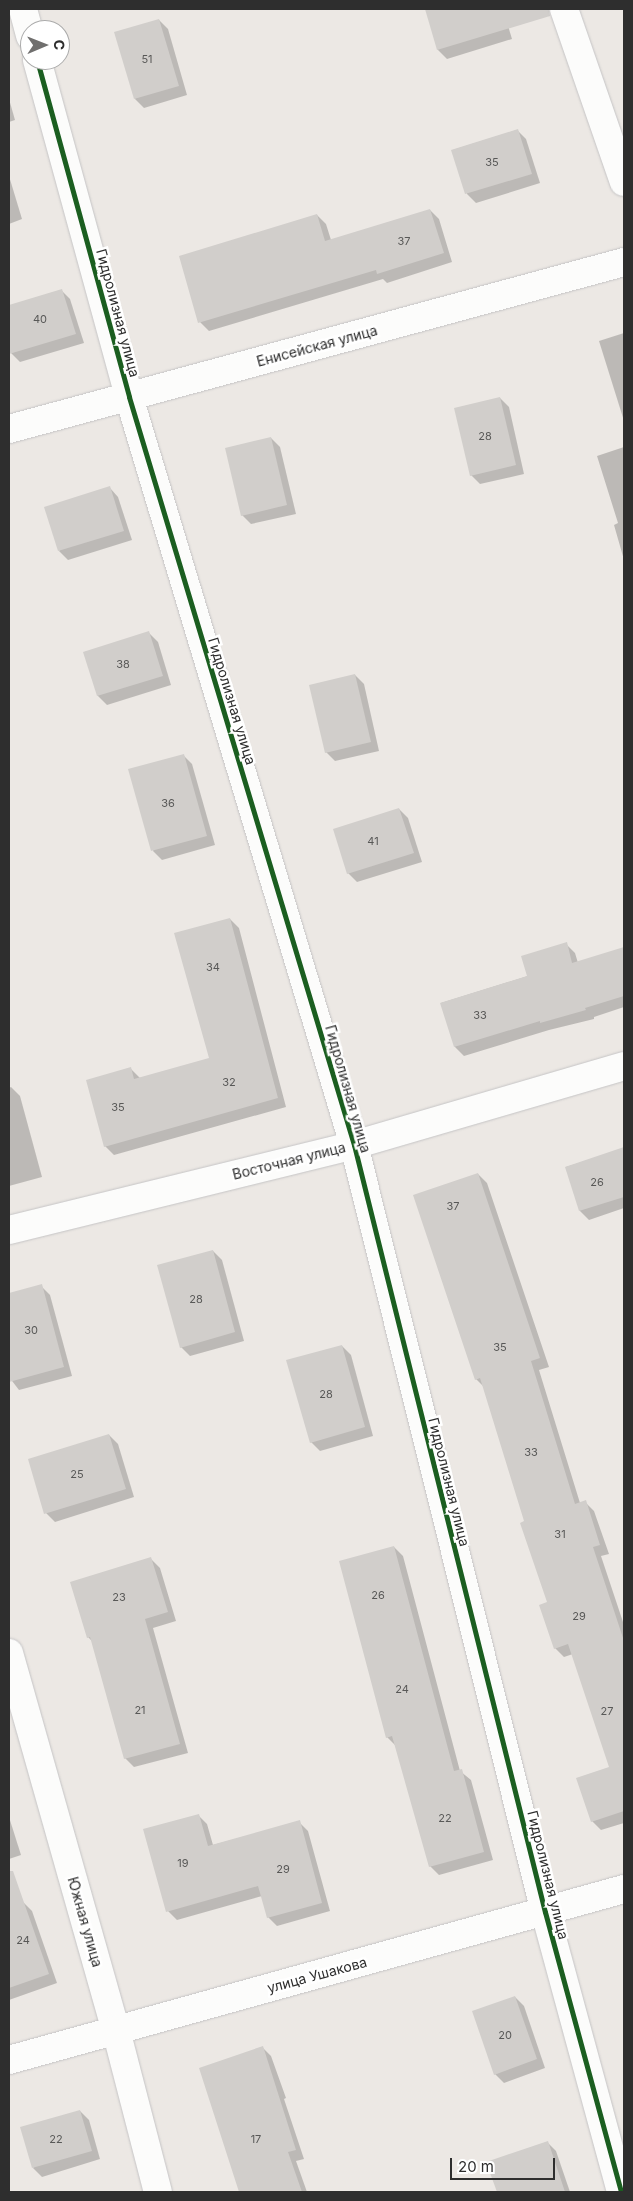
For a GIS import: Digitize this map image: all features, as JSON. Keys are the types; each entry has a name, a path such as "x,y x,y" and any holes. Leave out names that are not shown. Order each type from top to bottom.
{"street":[{"path":"564,9 624,182"},
{"name":"Гидролизная улица","path":"40,70 129,397 354,1145 545,1912 621,2192"},
{"name":"Енисейская улица","path":"9,429 624,262"},
{"name":"Восточная улица","path":"9,1230 354,1145 624,1066"},
{"name":"Южная улица","path":"9,1652 116,2030 158,2192"},
{"name":"улица Ушакова","path":"9,2060 624,1889"}],"building":[{"path":"425,9 549,9 550,16 437,50"},
{"path":"159,19 179,86 134,99 114,32"},
{"path":"518,129 532,174 465,194 451,150"},
{"path":"430,209 444,253 377,274 376,270 198,323 179,256 317,214 325,241"},
{"path":"62,289 76,334 9,354 9,305"},
{"path":"500,397 516,465 470,476 454,408"},
{"path":"271,437 287,505 241,516 225,448"},
{"path":"110,486 124,531 58,551 44,507"},
{"path":"149,631 163,676 97,696 83,652"},
{"path":"355,674 371,742 325,753 309,685"},
{"path":"184,754 207,836 151,851 128,769"},
{"path":"399,808 414,853 347,874 333,829"},
{"path":"230,918 278,1098 104,1147 86,1080 131,1067 134,1079 209,1058 174,933"},
{"path":"567,942 572,963 624,947 624,996 585,1008 586,1010 540,1023 540,1021 454,1047 440,1003 527,976 521,956"},
{"path":"624,1147 624,1197 579,1211 565,1167"},
{"path":"478,1173 540,1358 531,1361 575,1504 586,1500 600,1545 593,1547 624,1641 624,1811 591,1822 576,1778 609,1767 568,1644 554,1649 539,1605 547,1602 520,1523 524,1521 480,1378 475,1380 413,1195"},
{"path":"213,1250 235,1332 180,1348 157,1265"},
{"path":"42,1284 64,1367 9,1382 9,1293"},
{"path":"342,1345 365,1427 310,1443 286,1360"},
{"path":"109,1434 126,1489 44,1514 28,1459"},
{"path":"394,1546 454,1771 462,1769 484,1852 429,1867 392,1736 386,1738 339,1561"},
{"path":"151,1557 168,1612 145,1619 180,1744 124,1759 90,1637 87,1638 70,1582"},
{"path":"199,1814 208,1846 300,1820 322,1903 267,1918 258,1886 166,1912 143,1829"},
{"path":"9,1871 13,1871 49,1974 9,1988"},
{"path":"515,1996 537,2059 494,2075 472,2011"},
{"path":"263,2046 296,2150 288,2152 302,2192 239,2192 199,2068"},
{"path":"80,2110 92,2151 32,2168 20,2127"},
{"path":"548,2141 565,2192 497,2192 486,2162"}],"cycle path":[{"path":"40,70 129,397 354,1145 545,1912 621,2192"}]}
